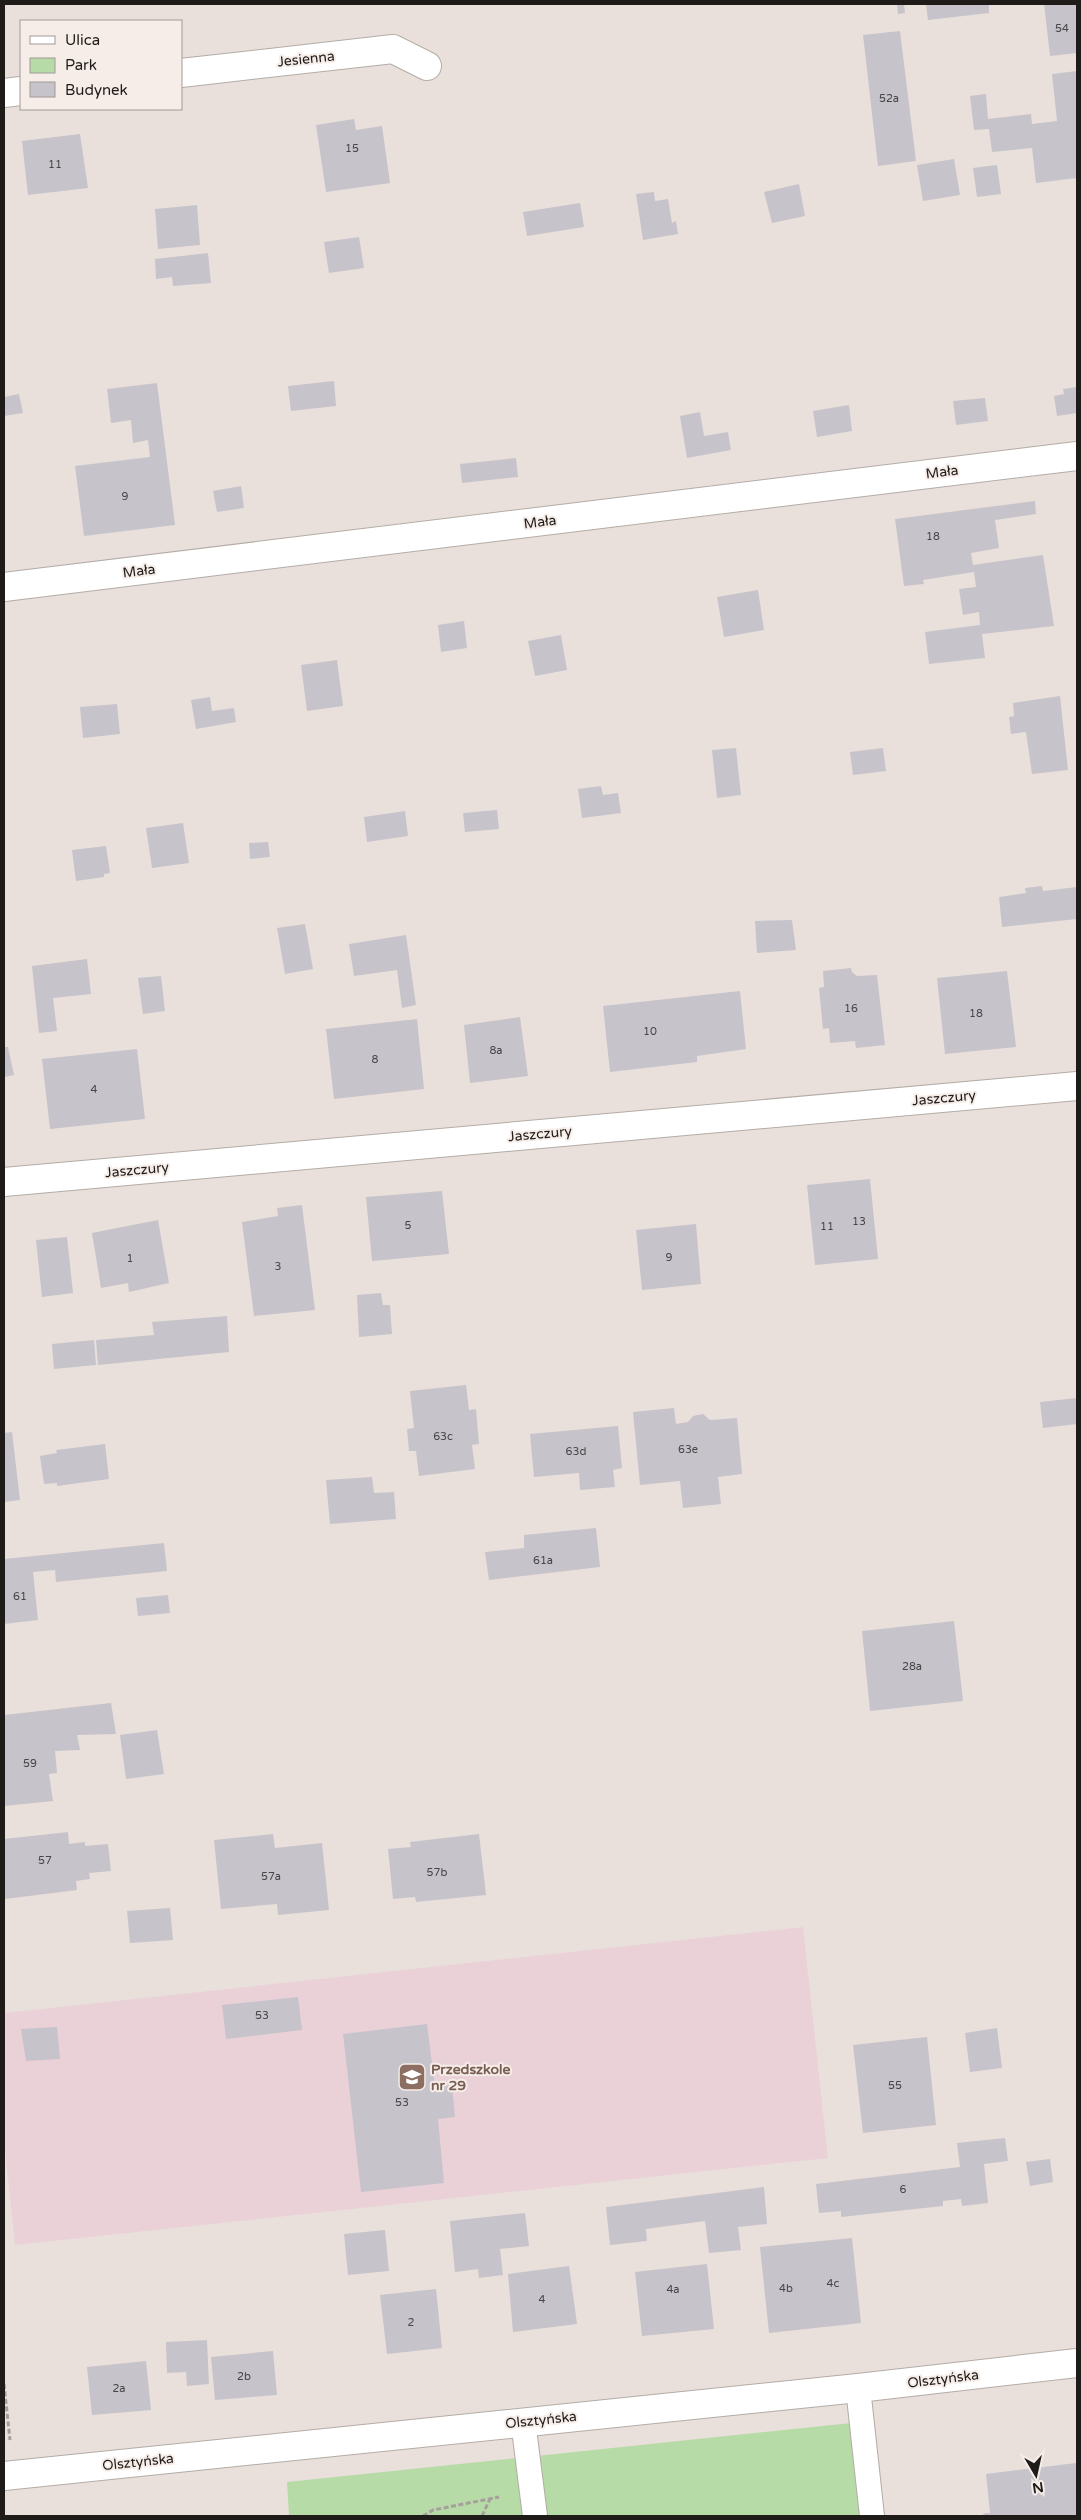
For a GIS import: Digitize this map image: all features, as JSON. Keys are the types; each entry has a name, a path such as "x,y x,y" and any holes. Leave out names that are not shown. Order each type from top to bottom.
{"street":[{"name":"Jesienna","path":"182,73 393,50 427,66"},
{"path":"4,93 20,91"},
{"name":"Mała","path":"4,587 1077,456"},
{"name":"Jaszczury","path":"4,1182 1077,1086"},
{"name":"Olsztyńska","path":"4,2476 858,2388 1077,2363"}],"lane":[{"path":"858,2388 872,2516"},
{"path":"523,2422 533,2505"}],"path":[{"path":"423,2516 433,2510 490,2498 533,2505"},
{"path":"482,2516 490,2498"}],"shaded area":[{"name":"Przedszkole nr 29","path":"803,1927 828,2158 15,2245 4,2140 4,2013"}],"green space":[{"path":"851,2423 860,2516 289,2516 287,2482"}],"building":[{"path":"897,4 904,4 905,13 898,14"},
{"path":"926,4 989,4 989,13 928,20"},
{"path":"1044,4 1077,4 1077,53 1050,56"},
{"path":"900,31 916,161 878,166 863,35"},
{"path":"1077,71 1077,178 1036,183 1032,148 992,152 989,129 974,130 970,96 986,94 988,119 1031,114 1032,124 1057,121 1052,74"},
{"path":"354,119 356,130 382,126 390,183 326,192 316,125"},
{"path":"80,134 88,188 28,195 22,141"},
{"path":"954,159 960,195 923,201 917,165"},
{"path":"997,165 1001,194 977,197 973,168"},
{"path":"799,184 805,216 772,223 764,192"},
{"path":"654,192 655,201 668,199 672,223 676,221 678,234 643,240 636,194"},
{"path":"580,203 584,227 527,236 523,212"},
{"path":"197,205 200,245 158,249 155,209"},
{"path":"359,237 364,268 329,273 324,242"},
{"path":"208,253 211,283 173,286 172,277 156,279 155,259"},
{"path":"334,381 336,406 291,411 288,386"},
{"path":"157,383 175,525 84,536 75,466 150,457 148,440 133,443 131,420 111,423 107,389"},
{"path":"1077,387 1077,413 1057,416 1054,396 1064,394 1063,389"},
{"path":"19,394 23,413 4,416 4,397"},
{"path":"985,398 988,421 956,425 953,401"},
{"path":"849,405 852,431 817,437 813,411"},
{"path":"700,412 704,436 728,432 731,450 687,458 680,416"},
{"path":"516,458 518,477 462,483 460,464"},
{"path":"241,486 244,508 217,512 213,491"},
{"path":"1035,501 1036,514 995,520 999,548 971,553 973,565 1043,555 1054,626 982,634 985,658 929,664 925,632 980,625 979,612 963,615 959,589 976,587 974,572 923,580 924,584 904,586 895,519"},
{"path":"758,590 764,630 724,637 717,597"},
{"path":"464,621 467,648 441,652 438,625"},
{"path":"561,635 567,670 535,676 528,641"},
{"path":"337,660 343,706 307,711 301,665"},
{"path":"1060,696 1068,770 1032,774 1026,732 1011,734 1009,717 1014,716 1013,703"},
{"path":"210,697 212,711 234,708 236,722 196,729 191,700"},
{"path":"117,704 120,734 83,738 80,707"},
{"path":"736,748 741,795 717,798 712,750"},
{"path":"883,748 886,771 853,775 850,752"},
{"path":"601,786 603,795 618,793 621,813 582,818 578,789"},
{"path":"497,810 499,829 465,832 463,813"},
{"path":"405,811 408,836 367,842 364,817"},
{"path":"183,823 189,863 152,868 146,828"},
{"path":"268,842 270,857 250,859 249,843"},
{"path":"106,846 110,873 104,874 104,877 76,881 72,850"},
{"path":"1042,886 1043,891 1077,887 1077,919 1002,927 999,897 1026,893 1025,888"},
{"path":"792,920 796,950 757,953 755,921"},
{"path":"305,924 313,969 285,974 277,928"},
{"path":"406,935 416,1005 402,1008 397,970 354,976 349,944"},
{"path":"87,959 91,994 53,998 57,1031 39,1033 32,966"},
{"path":"851,968 852,972 857,976 877,975 885,1045 856,1048 855,1041 830,1043 829,1028 823,1029 819,988 824,987 823,971"},
{"path":"1007,971 1016,1047 945,1054 937,978"},
{"path":"161,976 165,1011 143,1014 138,978"},
{"path":"740,991 746,1049 697,1056 697,1062 610,1072 603,1006"},
{"path":"520,1017 528,1076 470,1083 464,1025"},
{"path":"417,1019 424,1089 334,1099 326,1029"},
{"path":"4,1047 8,1047 14,1075 4,1077"},
{"path":"137,1049 145,1119 50,1129 42,1059"},
{"path":"870,1179 878,1259 815,1265 807,1185"},
{"path":"442,1191 449,1254 372,1261 366,1197"},
{"path":"302,1205 315,1310 254,1316 242,1222 278,1216 277,1208"},
{"path":"158,1220 169,1283 129,1292 128,1283 101,1288 92,1233"},
{"path":"696,1224 701,1284 642,1290 636,1230"},
{"path":"67,1237 73,1293 42,1297 36,1240"},
{"path":"381,1293 383,1305 390,1305 392,1334 359,1337 357,1295"},
{"path":"227,1316 229,1352 98,1365 96,1340 154,1335 152,1322"},
{"path":"94,1340 96,1365 54,1369 52,1344"},
{"path":"466,1385 469,1410 476,1409 479,1444 472,1445 475,1469 419,1476 416,1451 409,1451 407,1429 414,1428 410,1391"},
{"path":"1077,1398 1077,1424 1043,1428 1040,1402"},
{"path":"674,1408 676,1424 688,1422 693,1416 703,1414 710,1420 737,1418 742,1474 718,1477 721,1504 683,1508 680,1481 640,1485 633,1412"},
{"path":"618,1426 622,1468 613,1470 615,1487 580,1490 579,1473 534,1477 530,1434"},
{"path":"12,1432 20,1500 4,1502 4,1433"},
{"path":"105,1444 109,1479 57,1486 57,1483 44,1484 40,1456 57,1453 56,1450"},
{"path":"372,1477 374,1493 394,1492 396,1519 330,1524 326,1480"},
{"path":"596,1528 600,1567 489,1580 485,1552 524,1548 524,1535"},
{"path":"164,1543 167,1571 56,1582 55,1570 33,1572 38,1620 4,1624 4,1559"},
{"path":"168,1595 170,1613 138,1616 136,1598"},
{"path":"954,1621 963,1701 870,1711 862,1631"},
{"path":"111,1703 116,1734 77,1735 80,1750 55,1751 57,1773 49,1774 53,1801 4,1806 4,1715"},
{"path":"157,1730 164,1774 126,1779 120,1735"},
{"path":"68,1832 69,1844 85,1842 85,1846 108,1844 111,1871 89,1873 90,1879 76,1881 77,1890 5,1899 4,1839"},
{"path":"273,1834 275,1848 322,1843 329,1910 278,1915 277,1904 221,1909 214,1840"},
{"path":"479,1834 486,1895 416,1902 415,1897 393,1899 388,1849 411,1847 410,1842"},
{"path":"170,1908 173,1940 130,1943 127,1911"},
{"path":"298,1997 302,2030 226,2039 222,2005"},
{"path":"427,2024 435,2087 452,2085 455,2117 438,2119 444,2183 361,2192 343,2034"},
{"path":"57,2027 60,2059 26,2061 21,2029"},
{"path":"997,2028 1002,2068 970,2072 965,2033"},
{"path":"927,2037 936,2125 863,2133 853,2045"},
{"path":"1005,2138 1008,2161 984,2164 988,2203 962,2206 961,2199 943,2201 943,2206 841,2217 841,2211 819,2213 816,2184 960,2167 957,2143"},
{"path":"1050,2159 1053,2182 1030,2186 1026,2162"},
{"path":"764,2187 767,2224 738,2227 741,2250 709,2253 705,2221 646,2229 647,2241 610,2245 606,2207"},
{"path":"525,2213 529,2246 500,2249 503,2275 479,2278 478,2269 455,2272 450,2221"},
{"path":"385,2230 389,2271 348,2275 344,2234"},
{"path":"852,2238 861,2323 769,2333 760,2247"},
{"path":"707,2264 714,2329 642,2336 635,2272"},
{"path":"569,2266 577,2324 513,2332 508,2274"},
{"path":"436,2289 442,2348 387,2354 380,2295"},
{"path":"207,2340 209,2384 187,2386 186,2372 167,2373 166,2342"},
{"path":"273,2351 277,2395 215,2400 211,2357"},
{"path":"146,2361 151,2410 92,2415 87,2367"},
{"path":"1076,2463 1077,2516 981,2516 985,2513 990,2513 986,2474"}],"place":[{"name":"Przedszkole nr 29","path":"412,2077"}]}
